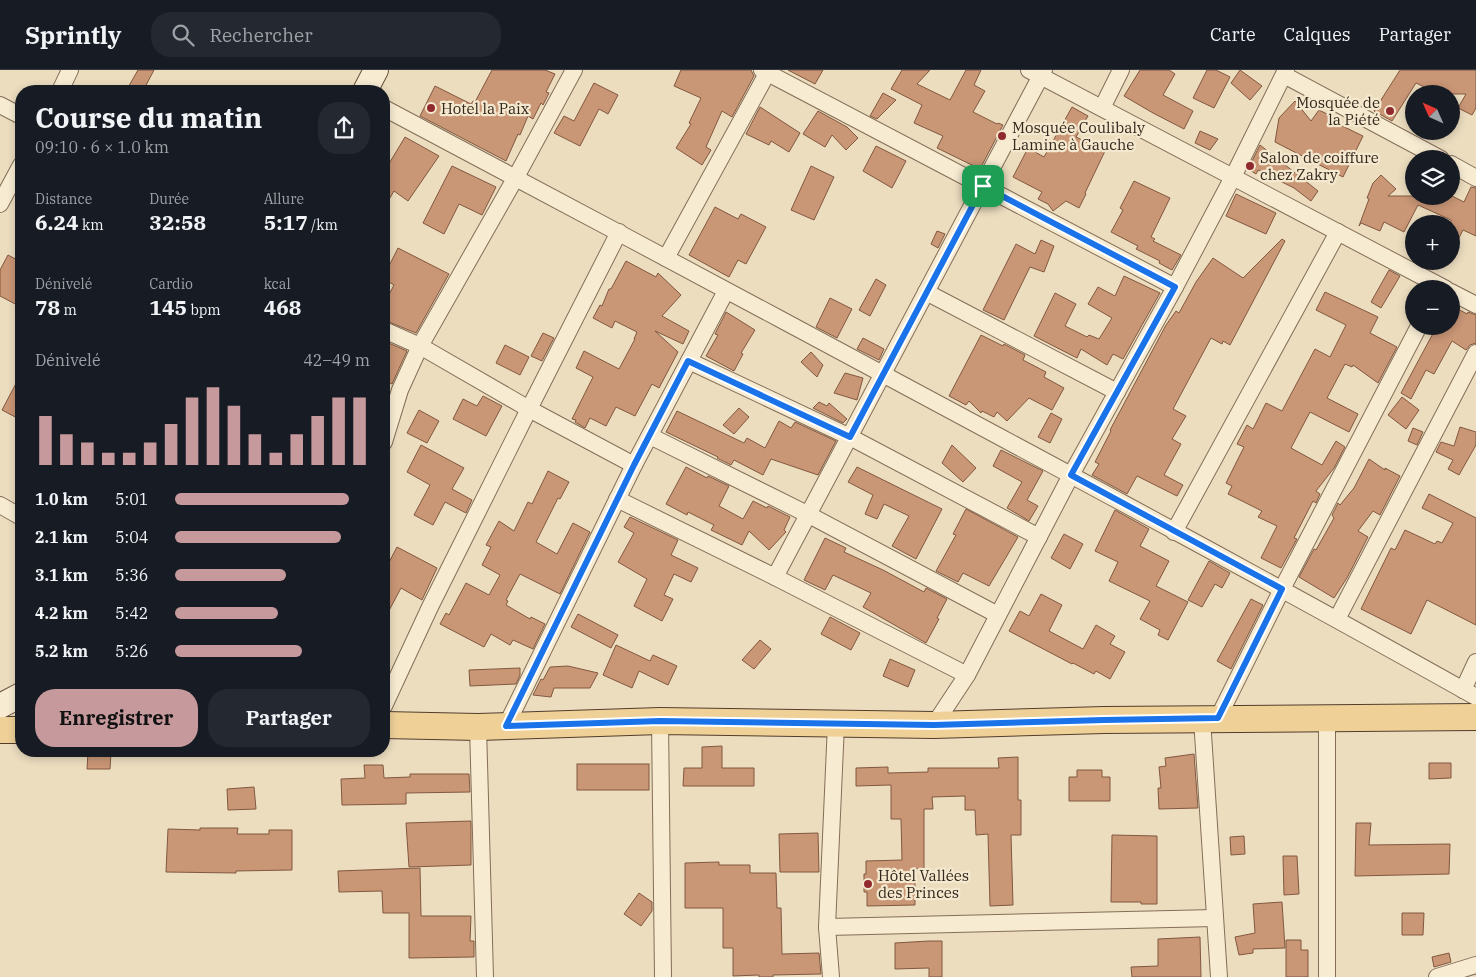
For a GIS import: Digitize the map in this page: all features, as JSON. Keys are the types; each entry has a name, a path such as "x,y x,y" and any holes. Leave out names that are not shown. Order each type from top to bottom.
{"main road":[{"path":"390,725 478,727 660,721 934,725 1476,716"},
{"path":"0,730 15,730"}],"street":[{"path":"63,85 70,70"},
{"path":"368,85 376,70"},
{"path":"390,422 400,390 420,346 574,70"},
{"path":"1102,108 1121,70"},
{"path":"666,258 766,71 1175,287"},
{"path":"775,577 983,186 1038,72 1102,108 1427,280"},
{"path":"934,725 967,675 1071,475 1234,177 1285,73 1425,150"},
{"path":"0,105 15,113"},
{"path":"390,111 620,232 726,291 1071,475 1469,693 1476,662"},
{"path":"1460,169 1476,178"},
{"path":"0,204 15,176"},
{"path":"390,693 426,616 529,409 620,232"},
{"path":"1174,532 1338,232"},
{"path":"506,726 616,500 726,291"},
{"path":"926,292 1117,392"},
{"path":"1460,297 1476,305"},
{"path":"390,333 420,346 529,409 634,465"},
{"path":"1219,977 1215,918 1210,719 1282,589 1414,335"},
{"path":"1337,619 1476,353"},
{"path":"688,361 850,437 1039,537"},
{"path":"650,436 809,515 998,615"},
{"path":"616,500 775,577 967,675"},
{"path":"0,505 15,514"},
{"path":"0,706 15,698"},
{"path":"1327,718 1327,977"},
{"path":"660,721 663,977"},
{"path":"831,977 827,927 836,724"},
{"path":"478,727 485,977"},
{"path":"827,927 1215,918"},
{"path":"1437,977 1476,965"}],"building":[{"path":"138,70 154,70 146,85 129,85"},
{"path":"492,70 545,70 555,74 546,92 549,93 543,105 541,103 533,119 528,116 506,161 420,116 435,86 471,104 473,101 475,102"},
{"path":"681,70 751,70 754,76 732,117 722,111 706,147 711,150 702,165 676,148 691,124 689,123 701,98 674,86"},
{"path":"788,70 823,70 815,84"},
{"path":"902,70 930,70 917,84 950,100 966,70 981,70 974,85 985,91 973,112 1003,125 980,169 937,148 943,136 914,123 922,105 891,89"},
{"path":"1140,70 1169,70 1175,74 1163,95 1193,111 1184,129 1124,96"},
{"path":"1207,70 1216,70 1230,77 1214,108 1193,98"},
{"path":"1240,70 1262,86 1250,100 1231,83"},
{"path":"1400,70 1476,70 1476,108 1472,115 1460,109 1460,104 1466,94 1460,94 1460,85 1420,85 1416,83 1415,85 1405,85 1405,100 1392,121 1374,111"},
{"path":"594,83 618,95 608,114 599,109 580,146 554,133 564,116 574,121"},
{"path":"883,93 896,100 877,119 870,116"},
{"path":"1295,101 1311,121 1319,110 1335,118 1334,122 1363,136 1343,177 1275,142 1279,118"},
{"path":"760,107 800,133 789,152 771,141 769,145 746,134"},
{"path":"1072,107 1088,116 1076,137 1105,151 1079,208 1066,201 1053,211 1048,204 1038,199 1042,192 1013,177 1028,148 1044,157"},
{"path":"818,111 847,127 858,138 846,150 832,135 825,147 803,134"},
{"path":"1200,131 1218,139 1210,150 1195,143"},
{"path":"405,137 439,156 408,201 394,191 390,198 390,162"},
{"path":"1260,145 1318,191 1311,201 1294,188 1258,170 1256,174 1248,169"},
{"path":"876,146 906,161 892,188 863,171"},
{"path":"452,166 496,187 482,215 459,204 444,234 423,223"},
{"path":"811,166 834,177 814,220 791,210"},
{"path":"1381,175 1396,189 1388,196 1405,196 1405,205 1418,205 1413,215 1405,215 1404,232 1384,222 1380,231 1361,223 1359,226 1373,183"},
{"path":"1134,181 1170,198 1151,237 1155,239 1153,241 1181,255 1172,270 1159,263 1160,261 1136,249 1138,246 1111,232 1123,210 1120,208"},
{"path":"1471,187 1476,188 1476,236 1463,230 1460,236 1460,215 1440,215 1418,205 1460,205 1460,200 1464,202"},
{"path":"1236,194 1276,213 1266,234 1226,216"},
{"path":"715,207 738,219 741,214 766,227 746,264 738,260 729,277 689,255"},
{"path":"937,231 945,234 938,248 931,244"},
{"path":"1282,239 1285,241 1230,345 1223,341 1222,344 1211,338 1173,409 1186,416 1172,439 1181,444 1164,475 1183,485 1177,496 1137,476 1127,494 1092,475 1099,464 1095,462 1110,430 1166,325 1176,311 1179,313 1196,282 1213,258 1243,278"},
{"path":"1041,240 1054,246 1044,272 1030,267 1004,320 983,310 1016,244 1035,254"},
{"path":"398,248 449,274 416,333 390,322 390,293 394,285 390,283 390,264"},
{"path":"8,255 15,259 15,304 0,296 0,270"},
{"path":"626,261 656,277 658,273 681,295 662,316 689,331 683,344 655,331 678,352 659,388 652,384 635,416 616,407 606,426 590,418 585,428 572,419 593,377 576,368 584,351 619,369 637,332 615,321 612,328 593,318 600,305 602,306 609,289 611,289"},
{"path":"1389,270 1400,276 1381,308 1371,302"},
{"path":"1124,276 1160,293 1123,359 1113,354 1107,365 1081,349 1077,358 1034,336 1055,293 1076,304 1065,326 1087,337 1089,335 1099,339 1112,318 1088,304 1098,287 1115,296"},
{"path":"876,279 886,285 870,316 859,310"},
{"path":"1325,292 1378,317 1370,333 1397,347 1378,383 1353,365 1352,367 1345,364 1327,398 1358,414 1349,432 1310,412 1291,448 1322,465 1336,441 1345,447 1334,468 1316,491 1320,494 1316,503 1313,501 1294,538 1297,539 1281,568 1261,558 1277,526 1258,517 1262,511 1228,494 1232,486 1226,483 1244,447 1237,444 1247,425 1253,429 1266,403 1282,411 1315,349 1330,357 1346,325 1316,310"},
{"path":"830,298 852,309 837,338 816,327"},
{"path":"1460,310 1467,314 1468,312 1476,315 1476,343 1470,345 1466,350 1452,341 1434,374 1426,370 1411,399 1401,393 1432,335 1460,335"},
{"path":"726,312 755,330 741,353 743,354 734,371 706,356 718,335 715,334"},
{"path":"543,333 554,338 542,361 531,356"},
{"path":"981,335 1025,355 1023,360 1046,372 1044,377 1064,388 1052,410 1029,398 1007,421 997,412 994,417 982,411 981,413 969,401 966,405 949,396"},
{"path":"863,338 884,349 879,360 857,349"},
{"path":"390,344 407,351 392,384 390,383"},
{"path":"505,345 529,357 520,375 496,363"},
{"path":"811,352 823,365 817,377 801,362"},
{"path":"845,373 863,378 857,400 834,393"},
{"path":"15,385 15,417 2,410"},
{"path":"483,396 502,406 486,436 453,419 463,399 477,406"},
{"path":"1402,397 1419,410 1406,429 1388,415"},
{"path":"819,402 827,406 829,403 847,419 843,423 813,408"},
{"path":"739,408 749,417 734,434 723,425"},
{"path":"419,410 439,421 427,443 407,433"},
{"path":"677,411 744,443 747,438 765,448 779,421 791,428 795,422 836,441 818,475 771,459 763,475 734,460 731,465 666,432"},
{"path":"1051,413 1062,419 1050,443 1038,437"},
{"path":"1460,427 1476,432 1476,445 1459,475 1448,469 1453,460 1436,452 1441,442 1454,446"},
{"path":"1413,428 1423,432 1417,445 1408,441"},
{"path":"421,445 464,468 452,489 472,500 466,513 445,502 433,525 414,515 430,485 407,472"},
{"path":"952,445 976,468 963,482 942,463"},
{"path":"1001,450 1043,471 1027,500 1038,506 1029,521 1007,508 1022,482 993,466"},
{"path":"1369,459 1385,470 1385,468 1400,476 1380,515 1373,511 1358,531 1368,537 1347,578 1334,598 1299,577 1334,518 1332,515 1338,503 1340,505 1354,488"},
{"path":"686,467 707,478 708,476 729,486 719,506 743,519 753,501 790,517 784,530 786,532 769,550 749,531 742,545 711,530 714,525 688,512 687,515 666,504"},
{"path":"857,467 942,509 916,559 892,546 909,516 884,504 877,519 865,514 873,495 848,482"},
{"path":"548,471 569,482 560,499 558,498 536,542 557,554 573,523 590,532 560,594 520,574 506,600 508,601 506,605 530,619 531,617 545,624 533,649 513,640 510,645 491,634 484,647 440,624 446,613 449,615 466,583 489,595 500,575 482,565 491,547 486,545 499,521 514,531 528,502 532,504"},
{"path":"1429,494 1476,518 1476,625 1427,600 1411,634 1361,609 1391,548 1395,550 1405,530 1435,544 1437,541 1442,543 1453,523 1422,508"},
{"path":"966,509 1018,537 989,586 963,573 958,582 936,571 956,535 953,534"},
{"path":"1115,510 1149,529 1140,546 1169,561 1156,586 1188,602 1168,640 1158,635 1160,630 1140,619 1150,601 1109,581 1118,562 1095,551"},
{"path":"630,517 678,540 671,555 698,568 691,582 674,574 664,595 673,599 662,621 634,606 647,579 618,562 634,533 624,527"},
{"path":"1064,534 1083,544 1070,569 1051,558"},
{"path":"825,538 846,548 844,552 924,592 926,588 947,599 926,643 863,607 871,593 833,575 825,590 804,580"},
{"path":"397,547 437,568 422,600 401,588 390,609 390,560"},
{"path":"1209,561 1230,573 1222,588 1215,584 1202,607 1188,600"},
{"path":"1041,594 1062,605 1049,631 1083,649 1096,625 1115,636 1110,644 1125,652 1110,679 1096,671 1094,674 1072,664 1009,631 1020,611 1029,616"},
{"path":"1251,599 1263,605 1231,669 1217,661"},
{"path":"578,614 618,635 611,648 571,627"},
{"path":"830,617 860,633 851,650 821,634"},
{"path":"760,640 771,649 754,669 742,660"},
{"path":"616,645 650,661 653,655 677,666 668,685 639,671 632,688 603,675"},
{"path":"890,659 915,670 908,687 883,676"},
{"path":"568,666 598,673 590,688 554,688 551,697 533,695 550,667"},
{"path":"520,668 520,675 516,684 470,686 469,670"},
{"path":"722,746 722,768 754,768 754,786 683,786 684,768 702,768 702,747"},
{"path":"1194,754 1198,808 1159,809 1158,788 1161,788 1159,767 1166,766 1165,758"},
{"path":"88,757 111,757 110,769 87,769"},
{"path":"1018,757 1018,800 1021,800 1021,835 1011,835 1013,905 990,906 988,834 976,835 975,810 965,810 965,796 932,797 933,809 924,809 924,868 915,869 915,905 867,906 867,892 864,892 866,861 902,860 901,819 891,819 891,785 856,786 856,768 888,767 888,773 928,772 928,768 999,768 998,758"},
{"path":"1429,763 1451,763 1451,778 1429,779"},
{"path":"577,764 649,764 649,790 577,790"},
{"path":"364,765 383,765 384,778 410,777 410,774 469,774 470,792 406,793 406,804 342,805 341,779 365,778"},
{"path":"1077,770 1102,770 1102,777 1110,777 1110,801 1069,801 1069,777 1077,777"},
{"path":"254,787 256,809 228,810 227,789"},
{"path":"471,821 471,865 409,867 406,823"},
{"path":"1356,823 1371,823 1369,845 1450,844 1449,874 1355,876"},
{"path":"200,828 238,828 237,834 269,834 269,830 292,830 292,870 236,871 236,873 166,872 168,829 200,830"},
{"path":"818,833 819,872 780,872 779,834"},
{"path":"1112,835 1157,836 1157,904 1111,902"},
{"path":"1244,836 1245,854 1231,855 1230,837"},
{"path":"1283,856 1297,856 1299,894 1284,895"},
{"path":"719,862 719,865 750,865 750,873 776,873 777,908 781,908 782,954 819,953 821,974 773,975 773,977 759,977 759,975 733,976 733,948 723,948 723,908 685,908 685,863"},
{"path":"420,868 421,916 471,916 470,941 474,941 474,957 409,958 409,913 383,913 382,891 339,892 338,871"},
{"path":"639,893 652,902 652,911 641,926 624,914"},
{"path":"1282,902 1285,948 1253,949 1253,953 1239,955 1235,937 1255,933 1253,904"},
{"path":"1402,913 1424,913 1423,935 1402,935"},
{"path":"1200,937 1201,977 1132,977 1131,967 1158,966 1158,939"},
{"path":"1286,940 1301,940 1301,950 1308,950 1308,977 1286,977"},
{"path":"942,941 942,977 929,977 929,968 895,969 895,943"},
{"path":"1449,953 1451,962 1434,967 1432,957"}],"place":[{"name":"Hotel la Paix","path":"431,108"},
{"name":"Mosquée de la Piété","path":"1390,111"},
{"name":"Mosquée Coulibaly Lamine à Gauche","path":"1002,136"},
{"name":"Salon de coiffure chez Zakry","path":"1250,166"},
{"name":"Hôtel Vallées des Princes","path":"868,884"}],"route":[{"path":"983,186 1175,287 1071,475 1282,589 1218,718 934,725 660,721 506,726 634,465 688,361 850,437 983,186"}]}
